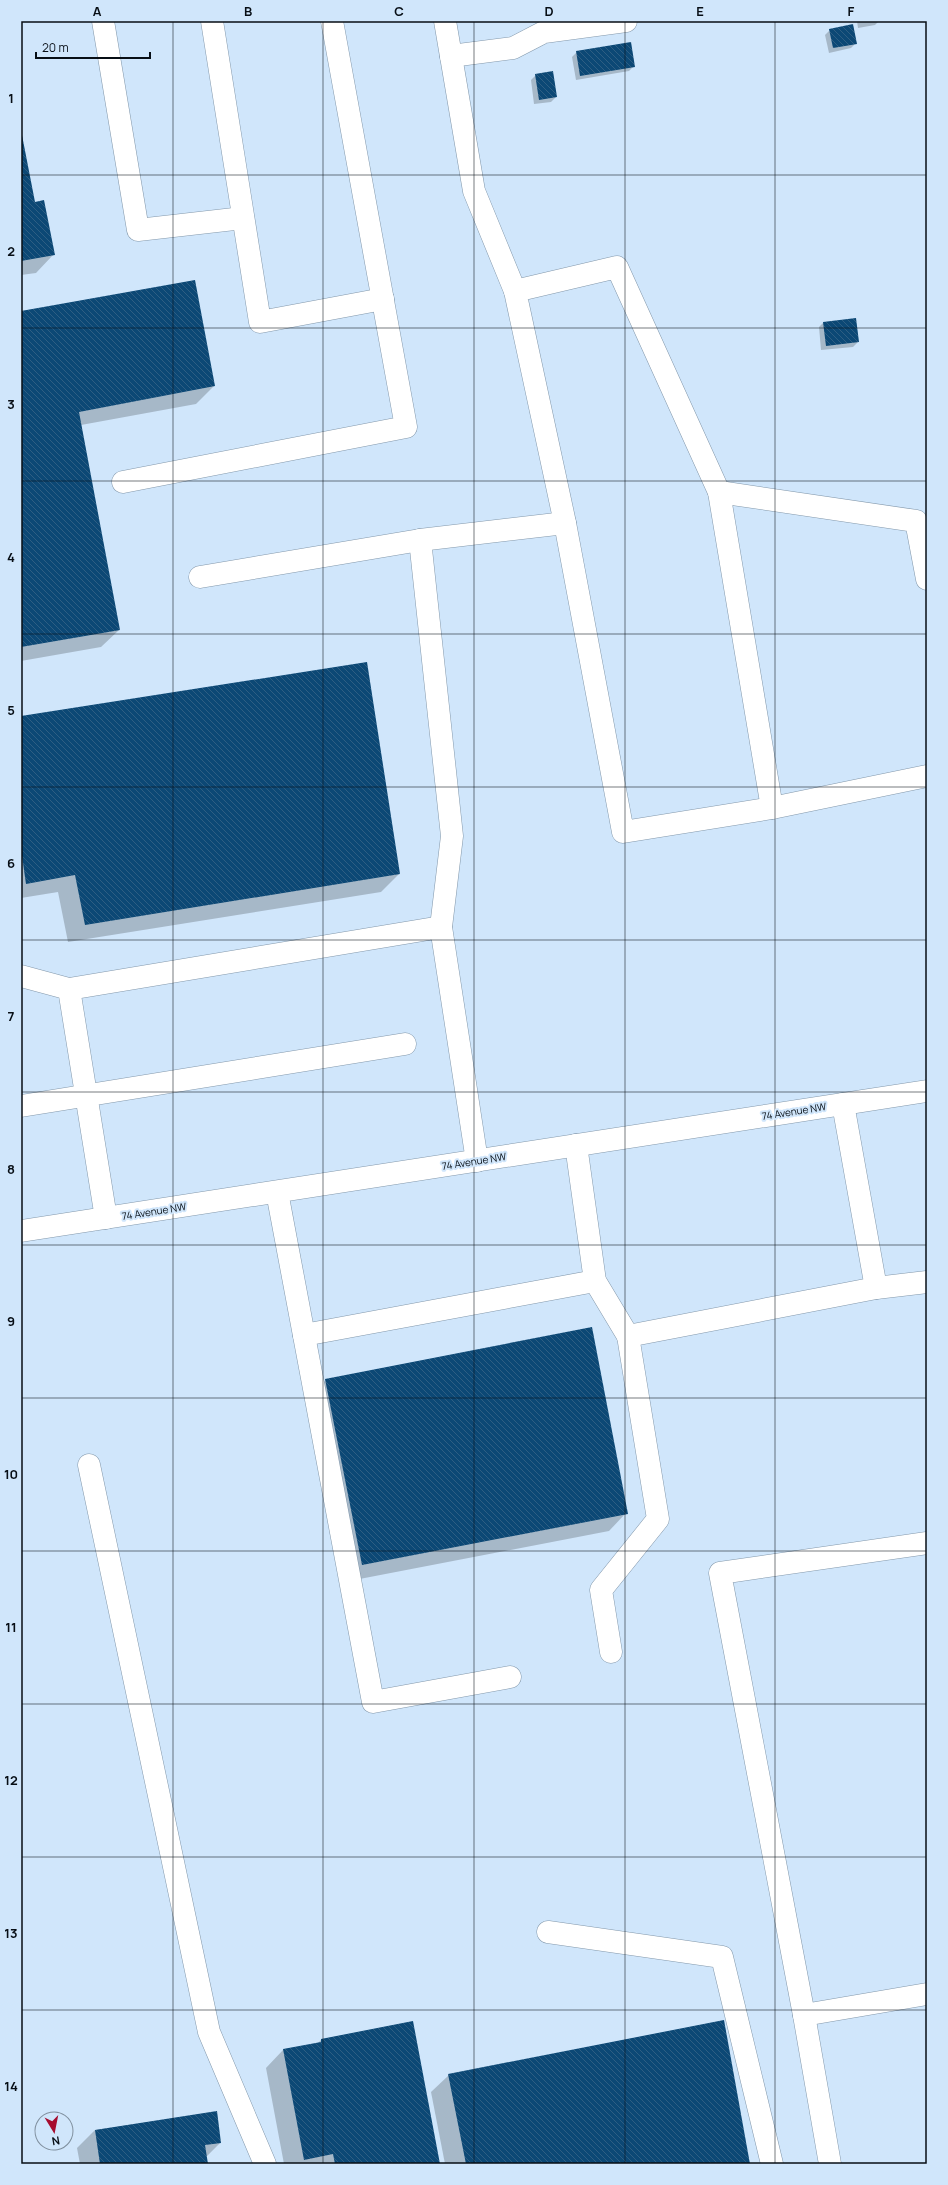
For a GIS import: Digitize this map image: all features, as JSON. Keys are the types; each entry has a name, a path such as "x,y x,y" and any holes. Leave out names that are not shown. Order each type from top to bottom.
{"street":[{"path":"103,21 138,230 243,218"},
{"path":"212,21 260,322 383,299"},
{"path":"122,482 406,427 332,21"},
{"path":"445,21 474,191 515,291 565,523 623,832 772,808 927,776"},
{"path":"451,56 513,48 544,32 626,21"},
{"path":"515,291 618,267 719,492 772,808"},
{"path":"719,492 916,521 927,579"},
{"path":"200,577 420,540 565,523"},
{"path":"420,540 452,836 441,927 477,1160"},
{"path":"21,976 70,989 441,927"},
{"path":"70,989 106,1218"},
{"path":"21,1106 86,1097 405,1044"},
{"name":"74 Avenue NW","path":"21,1231 927,1091"},
{"path":"843,1104 876,1288"},
{"path":"576,1145 595,1282 628,1336 658,1518 601,1590 611,1652"},
{"path":"277,1192 372,1702 510,1677"},
{"path":"304,1335 595,1282"},
{"path":"628,1336 876,1288 927,1282"},
{"path":"89,1465 209,2032 265,2164"},
{"path":"830,2164 804,2015 720,1573 927,1543"},
{"path":"548,1932 722,1957 772,2164"},
{"path":"804,2015 927,1994"}],"building":[{"path":"853,24 857,44 833,48 829,29"},
{"path":"631,42 635,67 580,76 576,51"},
{"path":"553,71 557,97 539,100 535,74"},
{"path":"21,130 35,202 44,200 55,255 21,261"},
{"path":"195,280 215,386 79,412 120,630 21,647 21,311"},
{"path":"856,318 859,342 826,346 823,322"},
{"path":"367,662 400,874 85,925 75,875 26,884 21,849 21,716"},
{"path":"592,1327 628,1514 362,1565 325,1379"},
{"path":"724,2020 750,2164 466,2164 448,2074"},
{"path":"413,2021 440,2164 335,2164 333,2154 304,2160 283,2049 321,2042 321,2039"},
{"path":"217,2111 221,2143 205,2145 208,2164 100,2164 95,2130"}]}
